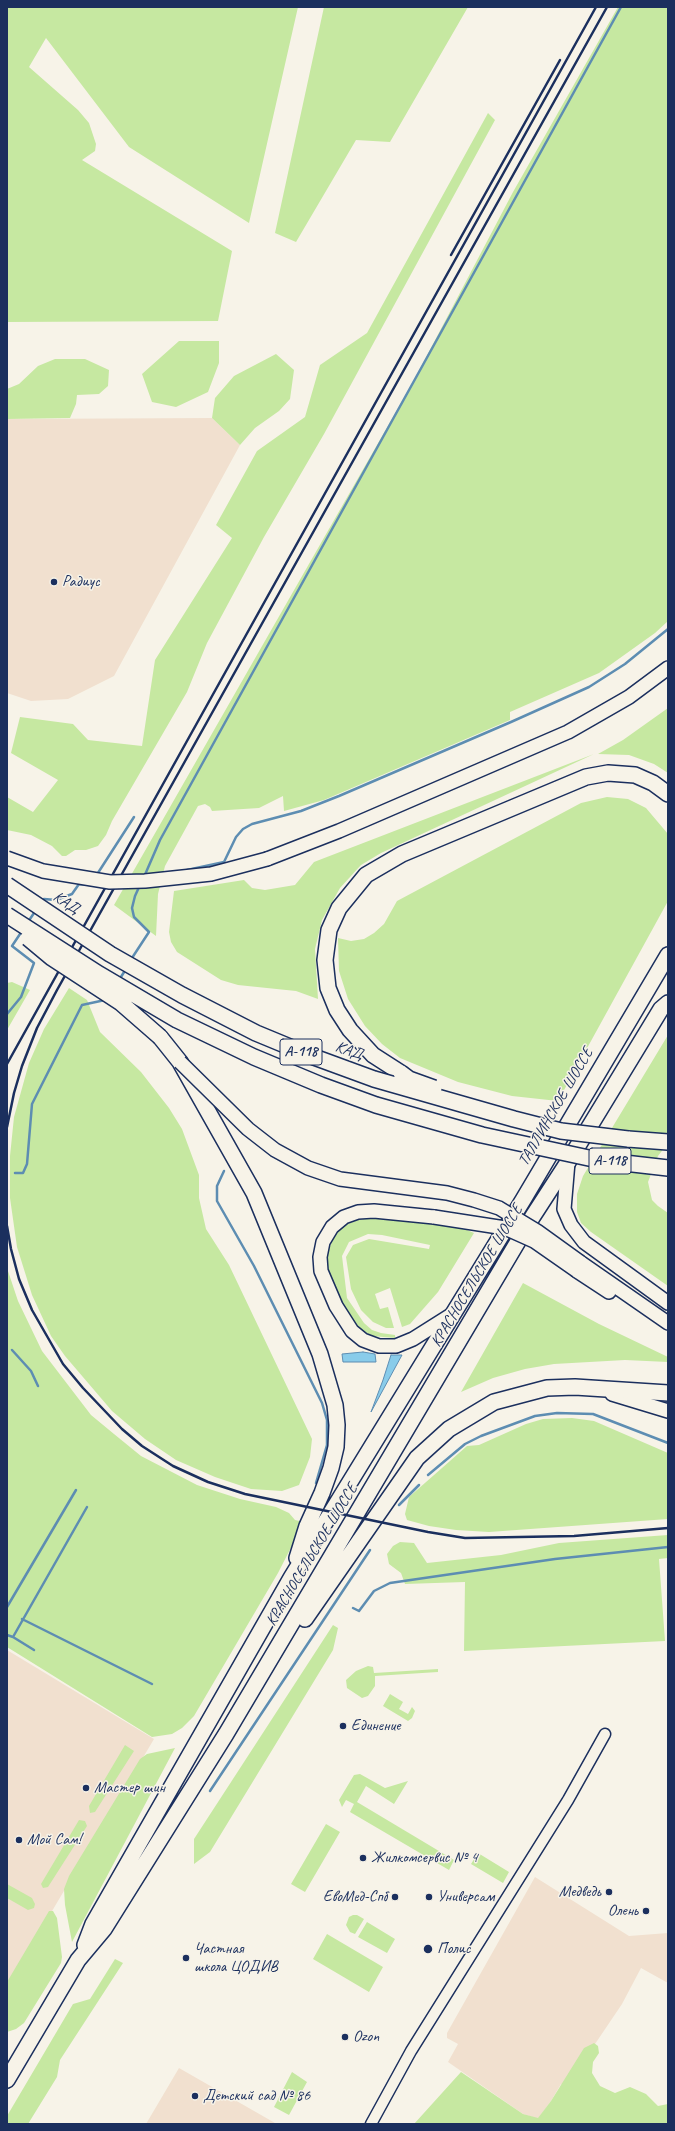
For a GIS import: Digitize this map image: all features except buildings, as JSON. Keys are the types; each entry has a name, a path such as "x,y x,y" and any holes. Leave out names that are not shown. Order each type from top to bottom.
{"highway":[{"path":"628,1139 602,1129 517,1112 446,1092 409,1078 373,1055 350,1030 337,1010 328,988 325,960 329,930 339,908 366,876 402,854 586,777 608,773 634,775 653,783 668,794"},
{"name":"КАД","path":"7,885 110,954 182,995 256,1033 314,1057 374,1079 506,1117 561,1130 628,1139 668,1142"},
{"name":"А-118","path":"7,915 99,974 177,1020 254,1057 321,1085 376,1105 482,1136 598,1160 668,1168"},
{"path":"7,920 52,958 121,1003 160,1037 180,1062 254,1193 320,1354 335,1405 337,1418 336,1447 331,1468 322,1493 307,1526 291,1578"},
{"name":"ТАЛЛИНСКОЕ ШОССЕ","path":"474,1277 523,1200 668,955"},
{"path":"568,1162 666,1003"},
{"name":"КРАСНОСЕЛЬСКОЕ ШОССЕ","path":"78,1960 104,1929 226,1734 533,1216 568,1162"},
{"name":"КРАСНОСЕЛЬСКОЕ ШОССЕ","path":"7,2080 78,1960 93,1924 291,1578 474,1277"},
{"path":"226,1734 386,1500 417,1458 449,1429 494,1402 546,1388 575,1387 668,1393"}],"main road":[{"path":"7,858 43,871 110,882 145,881 211,874 267,859 339,831 568,732 630,697 668,668"},
{"path":"180,1062 248,1129 276,1150 308,1168 340,1179 446,1193 499,1208 537,1231 579,1266"},
{"path":"568,1162 564,1209 571,1225 584,1242 668,1303"},
{"path":"451,1315 414,1339 396,1346 378,1346 363,1340 352,1331 336,1306 321,1271 320,1257 323,1242 332,1227 344,1217 358,1212 374,1211 434,1216 506,1228 579,1266 668,1323"},
{"path":"575,1387 618,1394 668,1412"}],"street":[{"path":"371,2124 412,2052 568,1800 605,1734"}],"shaded area":[{"path":"212,418 240,445 114,676 68,699 31,701 7,693 7,419"},
{"path":"7,1650 154,1739 7,1987"},
{"path":"535,1877 629,1936 668,1933 668,1983 641,1968 622,2004 566,2087 561,2084 538,2119 523,2114 448,2062 458,2044 447,2038 447,2033"},
{"name":"Детский сад № 86","path":"179,2068 275,2123 146,2124"}],"green space":[{"path":"7,7 298,7 249,223 129,147 46,38 29,67 78,110 89,123 96,144 95,151 82,160 232,251 218,321 7,322"},
{"path":"324,7 468,7 390,142 356,140 296,242 275,233"},
{"path":"618,7 668,7 668,621 655,633 599,673 510,712 510,720 324,800 284,811 283,796 259,808 212,811 210,807 205,804 198,806 165,866 158,894 156,936 114,905 413,382 513,192"},
{"path":"488,113 495,120 324,434 264,537 207,643 187,692 112,821 106,835 98,846 86,850 75,850 66,856 62,856 52,846 31,835 7,830 7,797 33,812 58,780 11,753 20,717 73,724 88,740 142,746 155,660 232,538 216,525 257,451 305,417 320,365 367,333"},
{"path":"179,341 219,341 219,363 208,392 176,407 152,402 142,374"},
{"path":"276,354 294,370 290,399 279,411 255,428 240,445 212,418 215,398 234,376"},
{"path":"55,359 85,359 109,370 108,386 99,394 77,395 76,404 70,418 7,419 7,389 19,384 38,366"},
{"path":"668,708 668,773 654,764 629,755 598,754 623,740"},
{"path":"594,754 381,853 361,865 340,888 322,920 315,949 318,999 296,991 238,985 221,980 177,952 171,942 169,932 174,891 244,880 252,888 265,890 295,885 314,862"},
{"path":"607,797 628,799 646,808 668,834 668,901 558,1101 512,1096 458,1082 400,1058 382,1044 365,1026 348,999 339,971 338,938 351,941 364,939 384,924 397,901 581,803"},
{"path":"12,982 30,990 7,1030 7,983"},
{"path":"69,988 87,1000 100,1032 141,1072 169,1108 182,1129 199,1175 199,1198 206,1229 229,1265 312,1439 310,1457 299,1485 282,1491 251,1489 215,1477 176,1460 145,1439 112,1411 65,1356 51,1336 32,1295 17,1247 10,1198 10,1156 14,1117 29,1063 44,1029"},
{"path":"668,1035 668,1143 658,1156 648,1182 652,1200 668,1213 668,1286 591,1232 581,1223 577,1212 577,1194 583,1176"},
{"path":"369,1218 460,1227 474,1233 438,1292 410,1324 402,1327 390,1288 375,1294 380,1309 388,1307 394,1328 386,1328 373,1322 361,1310 351,1289 346,1257 353,1245 369,1239 429,1249 430,1245 382,1235 368,1234 349,1242 342,1256 347,1298 364,1323 372,1330 395,1335 395,1338 372,1336 361,1330 348,1318 328,1276 326,1256 335,1234 345,1225"},
{"path":"7,1268 18,1301 42,1351 91,1415 141,1456 197,1485 240,1499 276,1507 289,1513 295,1520 304,1522 278,1573 194,1716 182,1728 172,1734 152,1737 7,1647"},
{"path":"523,1283 599,1324 668,1357 668,1362 625,1360 554,1364 525,1369 493,1378 461,1392"},
{"path":"572,1418 594,1421 668,1453 668,1519 489,1532 456,1530 429,1526 407,1520 405,1514 409,1497 467,1446 479,1445 526,1424 543,1419"},
{"path":"668,1535 668,1558 659,1559 665,1641 464,1651 465,1582 405,1584 401,1573 389,1564 387,1554 393,1546 400,1542 414,1543 427,1563 501,1555 559,1543"},
{"path":"333,1625 338,1628 333,1650 210,1852 194,1864 194,1839"},
{"path":"368,1666 373,1667 374,1673 438,1669 438,1672 375,1676 375,1686 368,1696 362,1698 347,1688 346,1680 356,1671"},
{"path":"390,1694 403,1702 399,1709 408,1714 412,1707 415,1711 412,1718 408,1721 383,1706"},
{"path":"125,1745 134,1751 95,1812 90,1813 89,1806"},
{"path":"175,1748 72,1942 65,1905 64,1889 69,1876 140,1759 147,1754"},
{"path":"360,1774 385,1788 408,1781 394,1804 366,1786 357,1802 454,1860 449,1870 350,1812 354,1804 346,1800 342,1807 339,1800 354,1775"},
{"path":"79,1820 85,1821 87,1826 48,1887 43,1888 41,1884"},
{"path":"326,1824 340,1832 305,1892 291,1884"},
{"path":"478,1853 509,1872 503,1883 471,1864"},
{"path":"7,1884 32,1898 35,1904 34,1908 28,1910 7,1898"},
{"path":"49,1911 53,1911 57,1918 62,1957 61,1963 24,2023 16,2029 7,2032 7,1982"},
{"path":"357,1915 364,1919 355,1934 350,1932 346,1925 349,1917"},
{"path":"367,1922 395,1939 387,1953 358,1937"},
{"path":"327,1934 383,1967 369,1992 313,1959"},
{"path":"115,1959 123,1963 60,2060 57,2077 28,2124 7,2124 7,2116 73,2004 90,1999"},
{"path":"594,2043 598,2046 599,2053 593,2062 592,2073 600,2086 615,2093 630,2087 646,2094 658,2106 668,2104 668,2124 414,2124 461,2072 523,2114 538,2118 551,2101 584,2048"},
{"path":"292,2072 307,2082 289,2115 274,2107"}],"water":[{"path":"363,1352 375,1354 376,1362 343,1362 342,1354"},
{"path":"391,1355 402,1355 371,1412 383,1380"}],"waterway":[{"path":"144,877 160,840 621,7"},
{"path":"187,870 224,862 236,837 243,829 252,824 301,811 339,796 589,687 625,664 668,629"},
{"path":"96,876 134,817"},
{"path":"41,902 44,899 56,900 72,894 79,884 90,885"},
{"path":"130,961 149,932 134,917 132,908 140,885"},
{"path":"28,922 36,910"},
{"path":"7,1014 21,997 34,963 12,946 22,931"},
{"path":"119,980 126,969"},
{"path":"15,1173 23,1173 27,1164 32,1104 82,1005 105,1000"},
{"path":"224,1171 217,1186 217,1201 254,1266 322,1403 327,1420 327,1445 316,1483"},
{"path":"12,1350 31,1371 38,1386"},
{"path":"428,1475 465,1444 481,1436 535,1416 557,1413 593,1414 668,1443"},
{"path":"399,1505 419,1485"},
{"path":"7,1607 76,1490"},
{"path":"34,1650 13,1637 87,1507"},
{"path":"353,1608 359,1611 374,1591 390,1583 555,1559 668,1547"},
{"path":"210,1791 370,1550"},
{"path":"22,1619 152,1684"},
{"path":"7,1635 13,1637"}],"railway":[{"path":"7,1064 596,7"},
{"path":"7,1127 14,1093 22,1066 37,1028 57,990 607,7"},
{"path":"451,255 560,60"},
{"path":"7,1226 19,1279 32,1310 63,1364 83,1388 122,1429 142,1446 173,1466 208,1482 245,1494 428,1532 465,1538 574,1536 668,1528"}],"place":[{"name":"Радиус","path":"54,582"},
{"name":"Единение","path":"343,1726"},
{"name":"Мастер шин","path":"86,1788"},
{"name":"Мой Сам!","path":"19,1840"},
{"name":"Жилкомсервис № 4","path":"363,1858"},
{"name":"Медведь","path":"609,1892"},
{"name":"ЕвоМед-Спб","path":"395,1897"},
{"name":"Универсам","path":"429,1897"},
{"name":"Олень","path":"646,1911"},
{"name":"Полис","path":"428,1949"},
{"name":"Частная школа ЦОДИВ","path":"186,1958"},
{"name":"Ozon","path":"345,2037"},
{"name":"Детский сад № 86","path":"195,2096"}]}
